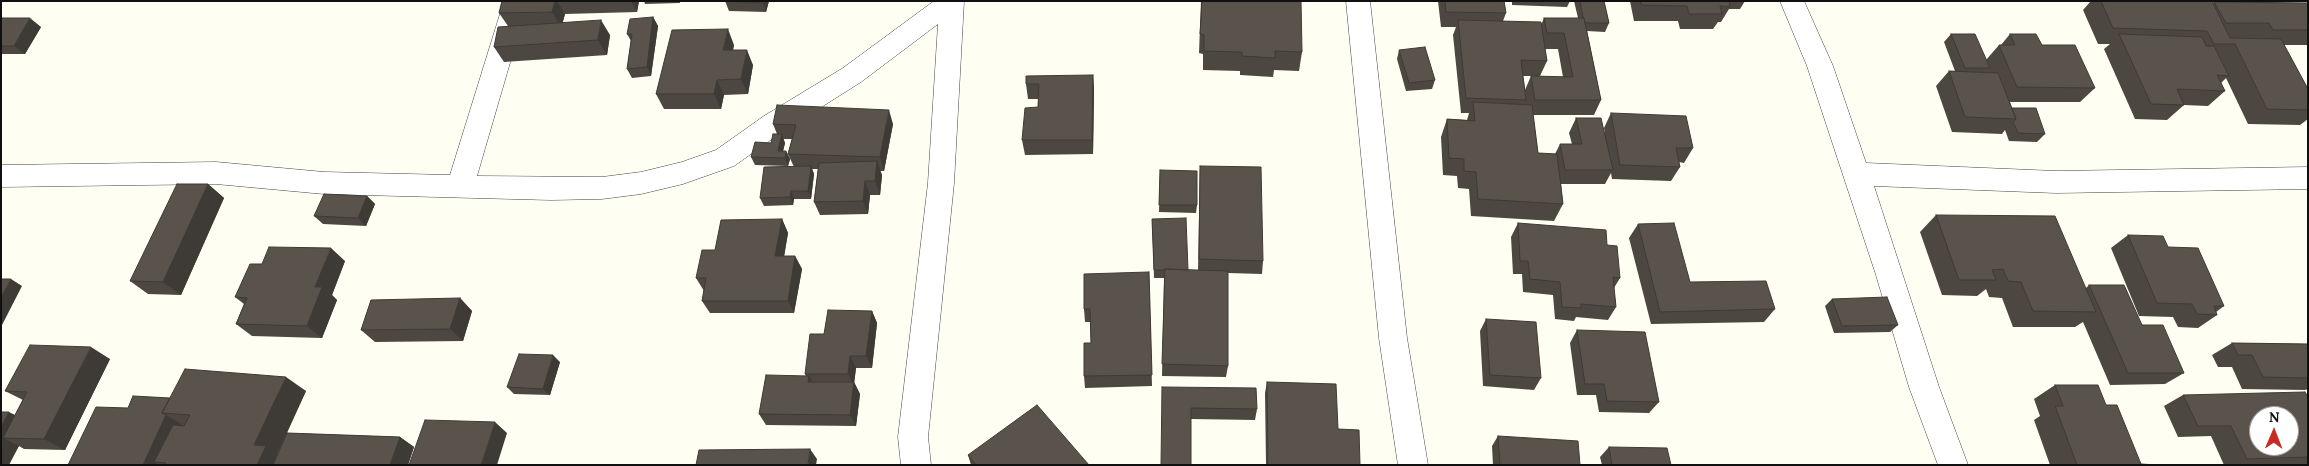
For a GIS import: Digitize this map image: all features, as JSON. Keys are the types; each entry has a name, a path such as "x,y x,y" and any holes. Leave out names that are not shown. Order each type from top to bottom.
{"street":[{"path":"460,188 516,1"},
{"path":"1,176 216,173 324,183 551,189 602,188 650,181 725,158 772,124 852,75 952,1"},
{"path":"916,465 913,437 941,183 952,1"},
{"path":"1358,1 1393,338 1412,465"},
{"path":"1792,1 1820,66 1857,174 1924,387 1953,465"},
{"path":"1857,174 2056,182 2308,178"}],"building":[{"path":"502,1 555,1 552,12 499,13"},
{"path":"725,1 763,1 763,3"},
{"path":"1202,1 1301,1 1302,52 1275,51 1275,58 1242,56 1242,52 1204,51 1204,35 1200,34"},
{"path":"1445,1 1504,1 1506,13 1446,12"},
{"path":"1580,1 1604,1 1609,23 1585,23"},
{"path":"1641,1 1729,1 1730,7 1720,6 1722,14 1689,14 1687,6 1641,5"},
{"path":"2101,1 2212,1 2230,38 2281,39 2308,89 2308,110 2267,109 2235,44 2214,44 2207,31 2113,28"},
{"path":"2214,2 2308,3 2308,30 2273,30 2269,23 2226,23"},
{"path":"653,17 647,67 627,69 632,34 627,34 630,19"},
{"path":"1,18 30,18 14,46 1,46"},
{"path":"1544,18 1584,18 1601,100 1535,100 1531,76 1573,77 1564,33 1547,33"},
{"path":"601,20 598,40 494,47 498,27"},
{"path":"1458,20 1541,22 1547,61 1521,60 1526,100 1466,98"},
{"path":"728,29 723,50 747,50 741,79 717,80 714,94 656,94 672,30"},
{"path":"1951,34 1975,34 1990,68 1965,68"},
{"path":"2010,34 2036,34 2042,45 2075,45 2095,88 2017,87 1999,45 2015,45"},
{"path":"2119,34 2202,37 2206,46 2214,46 2229,76 2217,75 2225,91 2177,89 2184,105 2151,104"},
{"path":"1425,47 1435,80 1409,83 1399,50"},
{"path":"1949,71 1998,73 2016,119 1965,117"},
{"path":"1093,75 1092,140 1022,140 1025,108 1038,107 1039,84 1026,84 1026,76"},
{"path":"1473,102 1532,105 1538,153 1557,154 1563,204 1478,199 1476,172 1464,171 1464,159 1449,158 1447,119 1475,121"},
{"path":"777,105 889,110 880,157 788,154 796,125 773,124"},
{"path":"2012,108 2036,108 2045,134 2018,133 2013,122 2016,119"},
{"path":"1611,113 1686,116 1693,148 1676,148 1680,167 1620,165"},
{"path":"1576,118 1601,118 1613,170 1565,170 1560,144 1582,144"},
{"path":"773,134 782,134 778,151 786,151 785,158 751,157 755,142 771,143"},
{"path":"877,161 875,181 865,181 863,201 814,202 819,163"},
{"path":"811,166 808,191 791,191 790,197 760,198 764,167"},
{"path":"1200,166 1261,167 1263,261 1199,259"},
{"path":"1160,170 1197,171 1197,205 1159,205"},
{"path":"177,184 208,184 163,282 130,281"},
{"path":"324,194 367,196 358,218 314,216"},
{"path":"1936,215 2055,216 2096,312 2033,311 2021,282 2008,281 2003,269 1992,270 1996,280 1959,280"},
{"path":"1186,218 1188,270 1154,270 1152,219"},
{"path":"782,219 775,256 795,256 788,301 702,301 706,278 696,278 702,250 715,250 721,220"},
{"path":"1518,223 1606,230 1607,245 1617,246 1620,278 1613,277 1616,307 1581,304 1581,308 1562,307 1560,282 1530,279 1528,261 1520,261"},
{"path":"1674,223 1690,282 1766,281 1775,309 1660,312 1638,224"},
{"path":"2128,235 2163,236 2168,247 2198,248 2224,306 2214,306 2217,315 2197,314 2192,304 2157,303"},
{"path":"269,247 331,248 315,287 322,287 307,326 236,324 247,298 235,297 250,264 262,264"},
{"path":"1165,269 1228,271 1228,366 1162,364"},
{"path":"1149,272 1152,375 1084,376 1084,343 1091,343 1090,309 1084,309 1084,274"},
{"path":"1,279 11,279 1,297"},
{"path":"2089,285 2124,285 2142,325 2163,325 2184,373 2128,373"},
{"path":"1887,297 1898,325 1842,326 1832,299"},
{"path":"460,298 450,329 361,330 371,300"},
{"path":"828,310 872,311 866,356 850,356 848,374 805,374 810,334 824,334"},
{"path":"1486,319 1536,322 1541,378 1490,375"},
{"path":"1577,330 1645,332 1659,402 1607,401 1604,384 1585,384"},
{"path":"2232,343 2308,344 2308,378 2263,377 2252,355 2238,355"},
{"path":"30,345 91,347 44,439 3,438 27,392 5,391"},
{"path":"519,354 553,355 543,389 507,387"},
{"path":"185,369 286,377 254,445 266,446 257,465 165,465 166,463 154,462 173,425 184,426 190,415 162,413"},
{"path":"766,375 809,376 808,382 854,382 850,415 759,414"},
{"path":"1267,382 1336,384 1338,429 1359,430 1360,465 1268,465"},
{"path":"2055,385 2098,385 2106,405 2117,405 2141,464 2157,465 2077,465 2055,406 2063,406"},
{"path":"1162,387 1256,388 1257,409 1191,408 1191,465 1161,465"},
{"path":"2305,392 2308,397 2308,457 2247,459 2231,426 2198,426 2183,395"},
{"path":"133,396 170,398 162,413 166,415 143,465 68,465 96,407 128,408"},
{"path":"1037,405 1089,465 976,465 968,455"},
{"path":"1,412 9,412 1,427"},
{"path":"425,420 495,422 481,465 409,465"},
{"path":"287,433 400,437 390,465 273,465"},
{"path":"1498,436 1578,441 1580,465 1500,465"},
{"path":"1609,447 1667,448 1671,465 1612,465"},
{"path":"810,449 808,465 696,465 699,450"}]}
